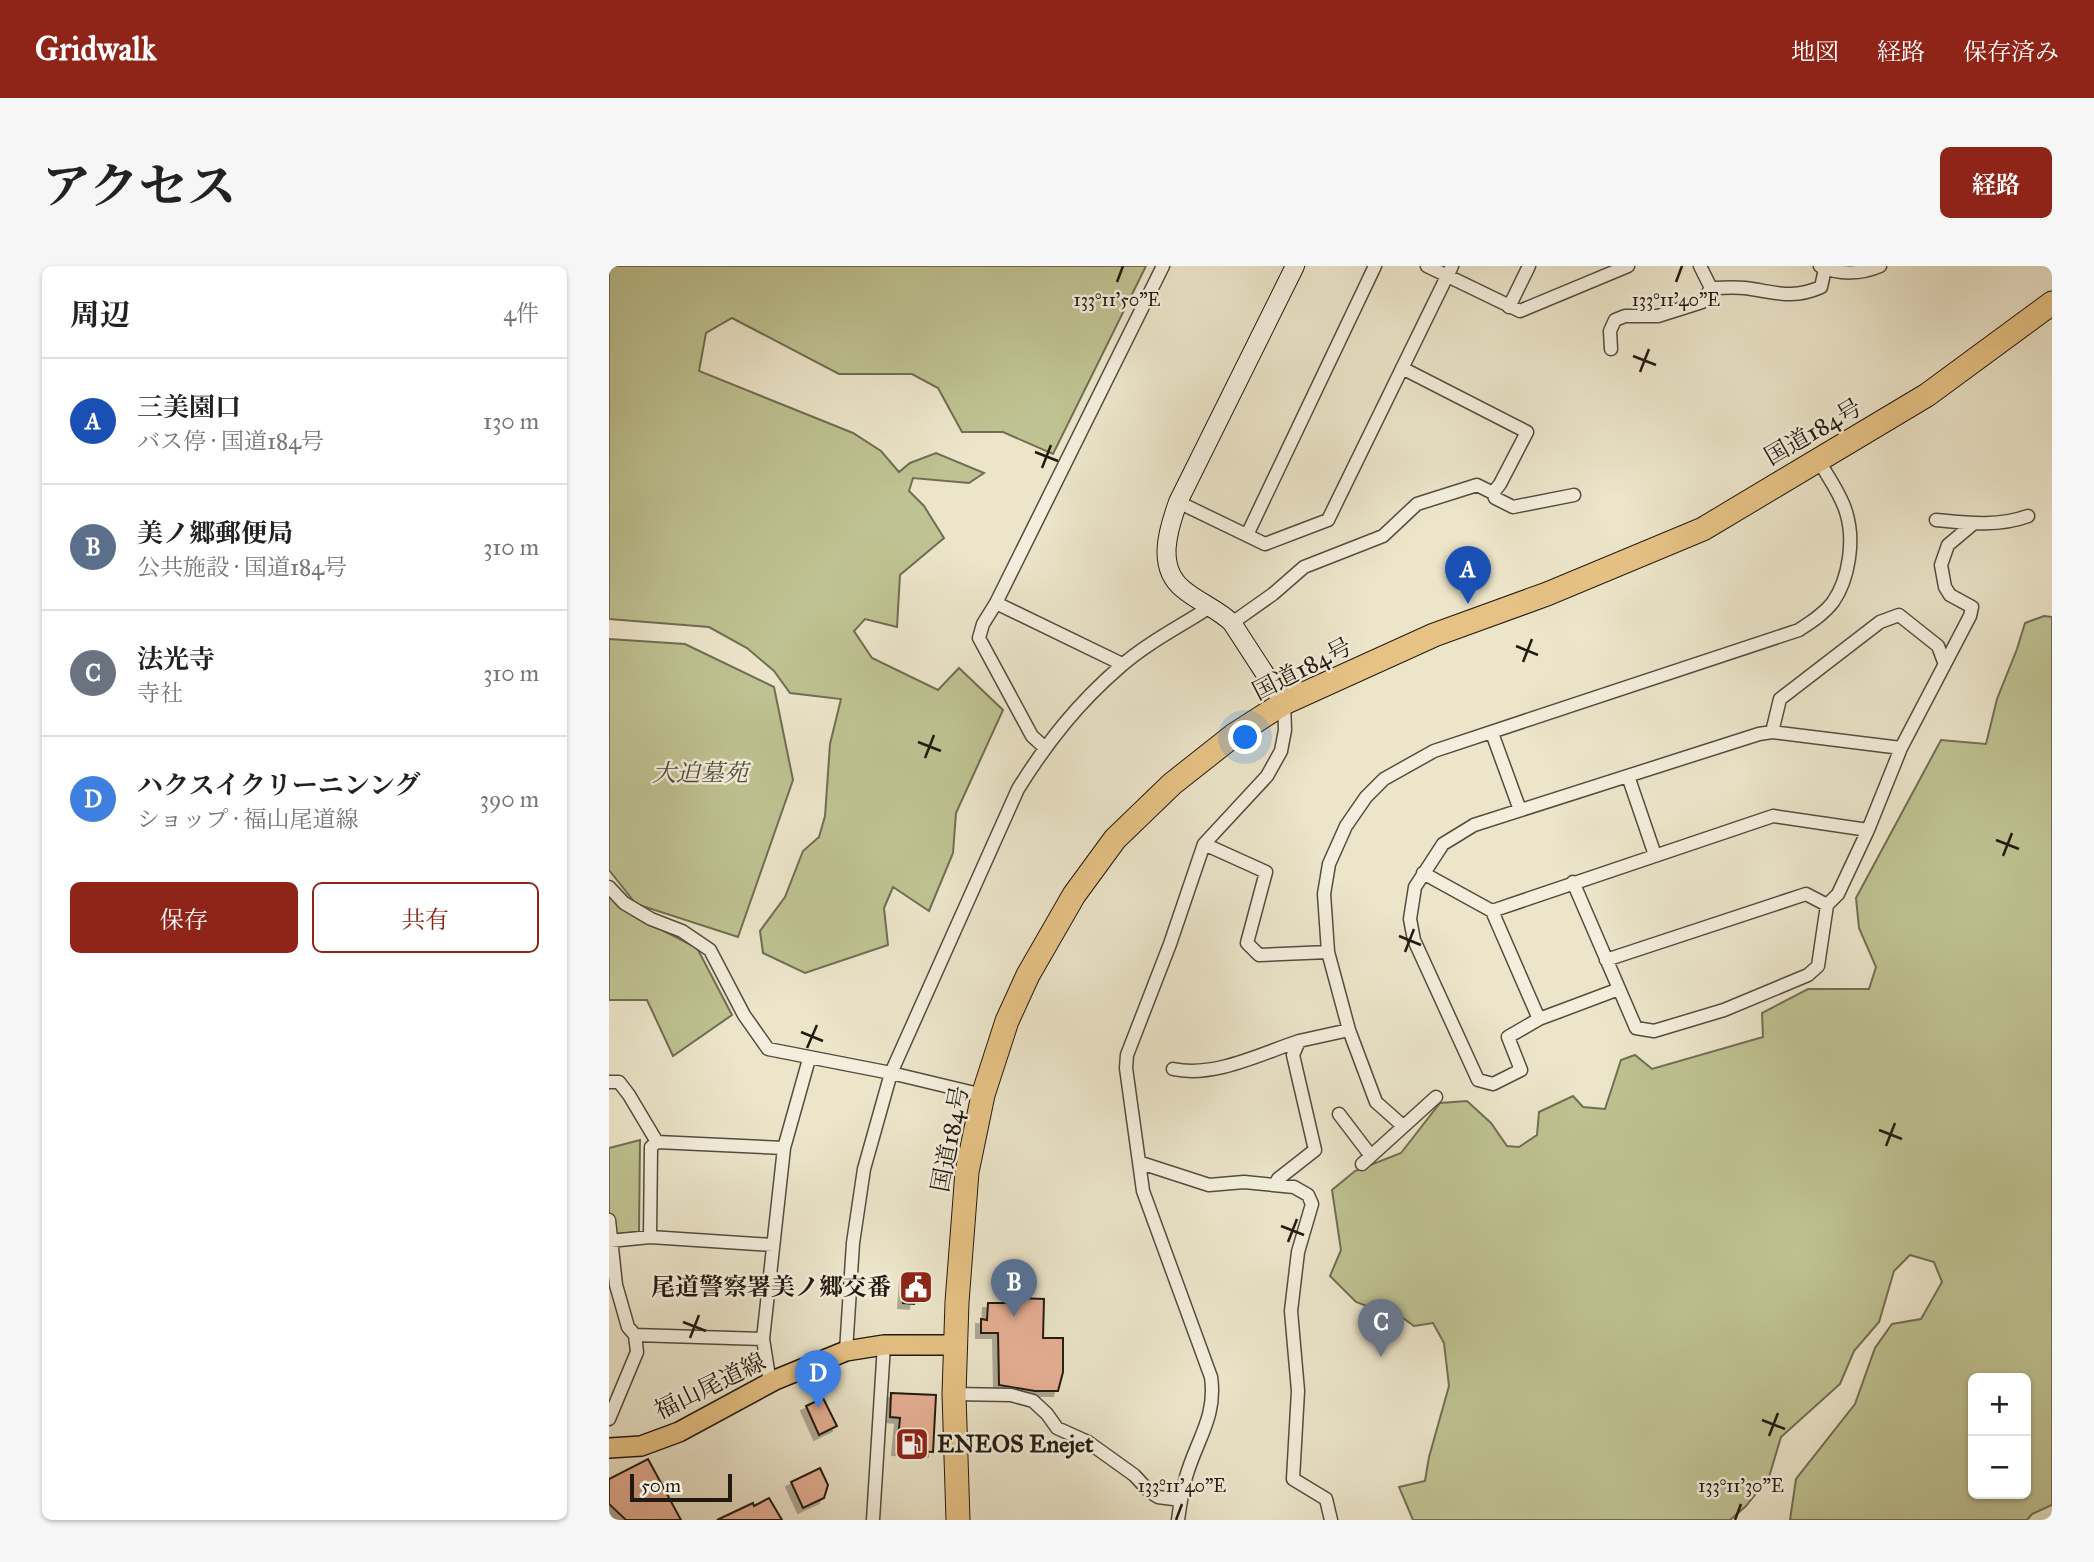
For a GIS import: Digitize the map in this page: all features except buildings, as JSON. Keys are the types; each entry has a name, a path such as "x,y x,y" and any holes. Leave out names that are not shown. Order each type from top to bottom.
{"highway":[{"name":"国道184号","path":"958,1520 954,1345 967,1172 983,1095 1007,1021 1028,975 1074,895 1115,839 1172,784 1234,735 1284,703 1434,635 1547,594 1703,529 1927,396 2052,303"}],"main road":[{"name":"福山尾道線","path":"609,1448 641,1446 679,1432 770,1383 846,1351 884,1345 954,1345"}],"street":[{"path":"1044,747 1033,736 979,638 983,624 996,603 1163,266"},
{"path":"1178,1520 1186,1475 1210,1416 1213,1395 1211,1377 1143,1191 1126,1068 1127,1055 1170,944 1203,844 1267,776 1281,751 1285,730 1284,703 1233,623 1172,579 1167,560 1167,533 1178,502 1295,266"},
{"path":"1247,535 1375,266"},
{"path":"1427,266 1450,271 1520,311 1627,266"},
{"path":"1509,307 1529,266"},
{"path":"1700,266 1711,288"},
{"path":"1711,288 1742,288 1788,296 1804,294 1821,287 1823,267 1864,273 1880,266"},
{"path":"1178,502 1265,544 1328,520 1450,271"},
{"path":"1611,349 1609,331 1615,320 1625,316 1658,316 1702,302 1711,288"},
{"path":"1402,368 1527,432 1500,484 1493,492"},
{"path":"1403,1126 1376,1102 1349,1030 1328,952 1324,894 1329,864 1346,826 1366,797 1384,779 1425,755 1799,630 1819,617 1842,586 1851,536 1846,511 1818,459"},
{"path":"1233,623 1304,567 1383,536 1417,503 1477,485 1493,492 1495,498 1513,507 1574,495"},
{"path":"1936,520 1973,524 2014,521 2028,516"},
{"path":"1573,882 1636,1028 1654,1031 1724,1010 1808,975 1818,966 1827,905 1838,894 1868,830 1901,748 1970,615 1972,607 1950,595 1945,586 1941,565 1948,545 1973,524"},
{"path":"996,603 1122,664"},
{"path":"846,1351 853,1243 864,1169 891,1073 1018,789 1044,747 1076,709 1122,664 1210,607"},
{"path":"1772,732 1780,699 1880,622 1899,615 1938,646 1944,662"},
{"path":"1619,989 1539,1019 1508,1037 1521,1070 1493,1084 1478,1080 1414,940 1410,919 1412,898 1423,873 1443,844 1474,825 1772,732 1901,748"},
{"path":"1492,733 1520,810"},
{"path":"1628,776 1655,855"},
{"path":"1492,911 1773,816 1868,830"},
{"path":"1203,844 1266,872 1247,943 1259,956 1328,952"},
{"path":"1423,873 1492,911 1539,1019"},
{"path":"609,887 624,903 651,919 682,931 710,950 744,1015 768,1049 891,1073 983,1095"},
{"path":"1606,960 1806,894 1827,905"},
{"path":"1173,1069 1184,1071 1223,1066 1299,1041 1349,1030"},
{"path":"1275,1185 1278,1178 1314,1150 1293,1055 1299,1041"},
{"path":"770,1383 764,1339 773,1245 785,1148 809,1059"},
{"path":"609,1082 618,1082 629,1095 657,1142"},
{"path":"1339,1114 1366,1160 1436,1097"},
{"path":"650,1237 651,1147 657,1142 785,1148"},
{"path":"1141,1163 1209,1185 1244,1182 1275,1185 1294,1187 1308,1195 1312,1204 1298,1252 1291,1311 1299,1391 1293,1479 1326,1499 1331,1520"},
{"path":"609,1220 616,1285 628,1327 635,1335 637,1352 609,1419"},
{"path":"610,1241 650,1237 773,1245"},
{"path":"635,1335 764,1339"},
{"path":"873,1520 884,1345"},
{"path":"954,1394 1011,1395 1033,1401 1048,1414 1057,1428 1088,1442 1134,1475 1150,1492 1158,1497 1181,1500"}],"green space":[{"path":"609,266 1146,266 1053,454 1003,432 962,432 938,388 912,374 839,374 732,318 706,333 699,371 853,433 881,451 899,472 910,463 936,453 984,473 969,483 913,478 909,491 924,506 944,538 900,575 897,627 865,619 854,631 872,658 938,690 959,668 1003,710 956,813 953,853 929,911 893,887 884,908 888,945 805,973 763,953 760,931 785,897 803,851 819,837 825,816 830,744 841,699 790,693 774,671 747,648 709,627 609,619"},
{"path":"2044,616 2052,617 2052,1505 2032,1514 2027,1520 1790,1520 1796,1479 1855,1404 1875,1348 1892,1324 1921,1319 1942,1282 1934,1262 1910,1255 1894,1271 1879,1322 1854,1351 1840,1384 1781,1437 1769,1477 1746,1506 1730,1520 1413,1520 1399,1487 1425,1481 1449,1386 1444,1343 1433,1323 1414,1326 1393,1311 1377,1310 1356,1302 1330,1276 1341,1250 1332,1190 1355,1171 1401,1153 1440,1103 1467,1101 1491,1123 1507,1146 1519,1147 1537,1135 1539,1112 1573,1096 1583,1107 1605,1109 1621,1060 1635,1055 1652,1069 1763,1037 1762,1013 1808,989 1869,989 1876,967 1859,928 1856,898 1941,740 1986,744 1997,699 2025,623"},
{"name":"大迫墓苑","path":"609,639 685,644 774,687 793,780 738,937 636,904 609,870"},
{"path":"609,887 654,926 697,948 732,1015 673,1056 647,1000 609,1000"},
{"path":"640,1140 639,1232 615,1234 609,1217 609,1148"}],"place":[{"name":"三美園口","path":"1468,604"},
{"name":"尾道警察署美ノ郷交番","path":"916,1287"},
{"name":"美ノ郷郵便局","path":"1014,1317"},
{"name":"法光寺","path":"1381,1357"},
{"name":"ハクスイクリーニンング","path":"818,1408"},
{"name":"ENEOS Enejet","path":"912,1444"}]}
